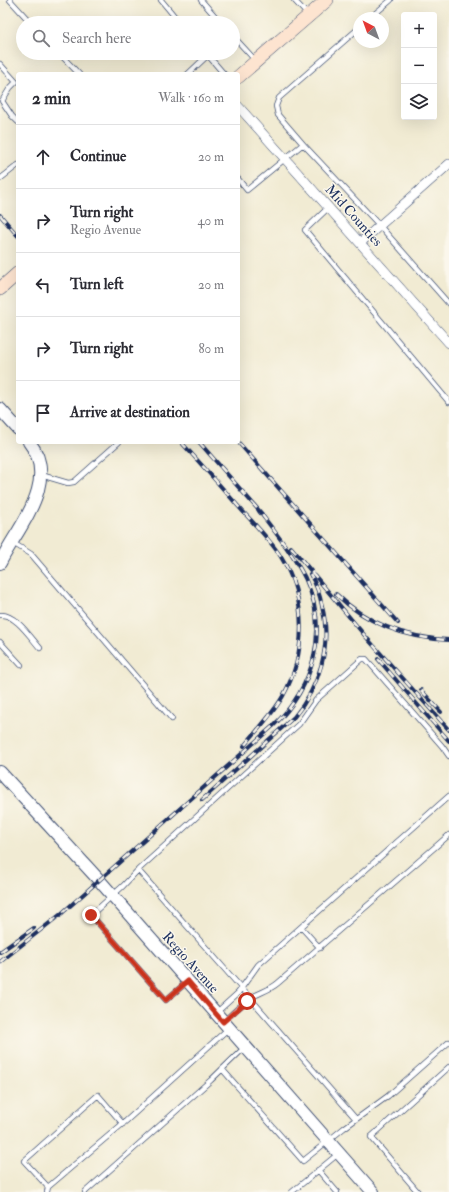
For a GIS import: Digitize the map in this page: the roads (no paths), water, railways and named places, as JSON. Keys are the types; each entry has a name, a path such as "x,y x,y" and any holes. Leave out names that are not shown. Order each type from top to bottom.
{"main road":[{"path":"240,75 327,0"},
{"path":"0,289 16,275"}],"street":[{"name":"Mid Counties","path":"240,108 449,343"},
{"path":"360,243 449,164"},
{"path":"0,409 16,427"},
{"path":"0,563 6,546 36,499 41,476 39,460 31,444"},
{"name":"Regio Avenue","path":"0,772 113,896 328,1140 371,1191"}],"lane":[{"path":"10,0 25,16"},
{"path":"160,0 174,16"},
{"path":"201,0 215,16"},
{"path":"294,0 308,16"},
{"path":"377,12 391,0"},
{"path":"353,33 279,98 276,106 278,115 449,304"},
{"path":"240,44 256,62"},
{"path":"66,60 77,72"},
{"path":"190,72 201,60"},
{"path":"212,60 222,72"},
{"path":"0,64 16,82"},
{"path":"16,84 10,88 2,101 16,120"},
{"path":"240,181 247,190 303,144"},
{"path":"0,179 16,166"},
{"path":"328,208 305,230 449,402"},
{"path":"41,476 68,483 74,482 117,444"},
{"path":"6,546 31,554 172,719"},
{"path":"0,615 12,617 40,648"},
{"path":"0,642 21,665"},
{"path":"188,981 166,1000 91,915 113,896 138,870 299,724 316,700 362,659 366,660 442,746 449,756"},
{"path":"223,1021 234,998 258,965 449,796"},
{"path":"123,1124 98,1095 24,1161 48,1190 123,1124 223,1021 250,999 274,987 449,835"},
{"path":"138,870 356,1119"},
{"path":"301,927 320,948"},
{"path":"222,1069 303,1161 328,1140 388,1096 449,1042"},
{"path":"85,1192 246,1047"},
{"path":"418,1192 371,1137 449,1068"},
{"path":"292,1192 339,1153"},
{"path":"318,1170 337,1192"}],"railway":[{"path":"0,215 16,234"},
{"path":"183,444 271,543 290,573 296,590 301,626 300,644 291,679 275,709 244,746"},
{"path":"201,444 262,514"},
{"path":"240,444 398,623"},
{"path":"0,962 61,914 273,726 287,711 299,694 308,676 314,657 317,638 316,618 312,598 305,578 295,560 284,543 259,511"},
{"path":"291,547 366,637 449,730"},
{"path":"202,800 294,717 311,692 322,664 326,635 325,621 320,598 310,574"},
{"path":"336,594 361,614 388,628 433,639 449,640"},
{"path":"378,659 449,741"},
{"path":"421,690 441,712"},
{"path":"0,952 34,928"}]}
